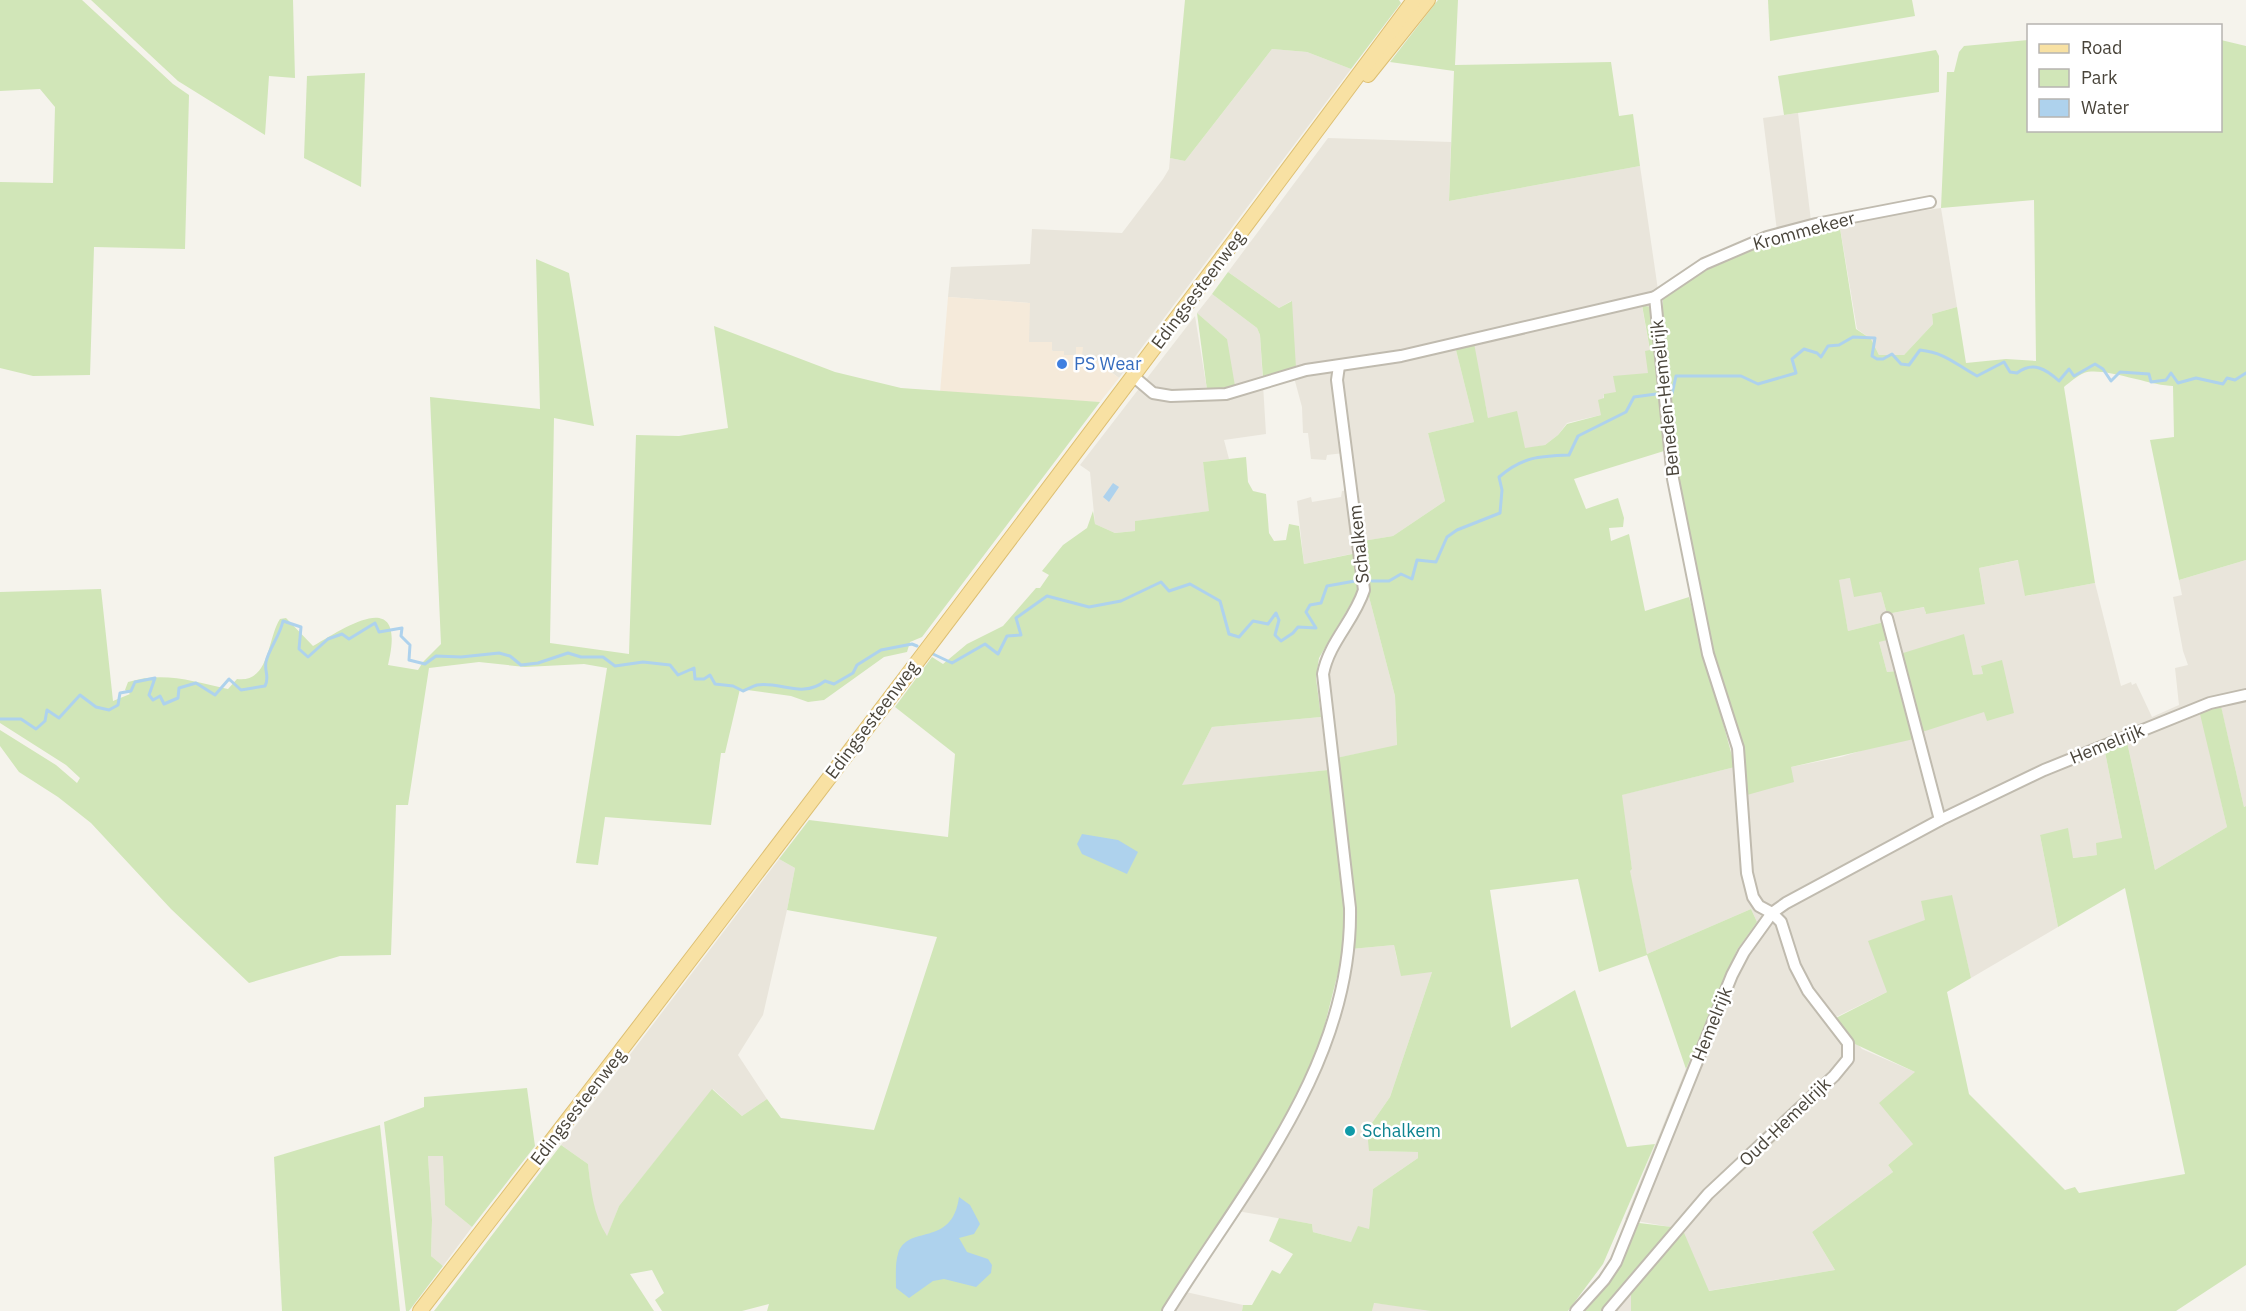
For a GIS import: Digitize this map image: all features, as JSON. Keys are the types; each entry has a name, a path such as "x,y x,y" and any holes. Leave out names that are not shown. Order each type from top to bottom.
{"main road":[{"name":"Edingsesteenweg","path":"420,1311 606,1071 1133,376 1321,128 1414,0"},
{"name":"Edingsesteenweg","path":"1321,128 1386,55 1428,0"}],"street":[{"name":"Krommekeer","path":"1655,297 1704,264 1767,237 1816,224 1930,202"},
{"name":"Beneden-Hemelrijk","path":"1133,376 1153,393 1171,396 1226,394 1306,369 1401,356 1655,297 1673,479 1708,654 1738,748 1747,873 1753,897 1759,906 1772,913"},
{"name":"Schalkem","path":"1168,1311 1276,1144 1321,1055 1344,980 1350,932 1350,909 1323,674 1325,661 1359,606 1364,590 1337,380 1339,366"},
{"path":"1887,618 1940,820"},
{"name":"Hemelrijk","path":"1576,1311 1604,1280 1616,1262 1732,975 1744,952 1772,913 1940,820 2044,770 2210,703 2246,695"},
{"name":"Oud-Hemelrijk","path":"1608,1311 1708,1194 1753,1154 1848,1059 1848,1043 1808,991 1795,966 1781,922 1772,913"}],"shaded area":[{"path":"1272,49 1307,52 1351,69 1119,378 1095,360 1082,356 1064,355 1029,342 1029,303 948,297 951,267 1030,264 1032,229 1122,233 1163,179 1169,169 1170,158 1185,161"},
{"path":"1798,113 1811,221 1777,231 1763,118"},
{"path":"1328,138 1451,142 1449,201 1640,166 1658,290 1653,312 1642,306 1650,351 1646,351 1649,373 1616,393 1604,394 1601,415 1567,423 1558,435 1545,445 1525,449 1488,418 1485,403 1455,346 1474,422 1428,433 1445,501 1393,536 1364,541 1365,551 1304,564 1297,501 1311,497 1312,502 1341,497 1342,491 1350,490 1344,453 1327,455 1326,460 1311,459 1308,433 1303,433 1302,407 1292,370 1291,301 1279,308 1228,272"},
{"path":"1941,208 1957,307 1932,314 1933,324 1904,355 1879,355 1871,339 1857,329 1839,222"},
{"path":"1212,294 1257,328 1260,335 1266,434 1224,440 1229,459 1203,462 1210,511 1136,521 1135,531 1115,533 1095,524 1090,472 1080,465 1195,316 1207,390 1227,339 1197,313"},
{"path":"948,297 1030,303 1029,342 1052,342 1052,351 1064,351 1064,355 1076,355 1076,347 1083,347 1082,356 1095,360 1119,378 1100,402 940,393"},
{"path":"2019,560 2026,596 2095,583 2121,686 2131,682 2132,685 2136,683 2152,717 2179,705 2175,668 2188,665 2183,651 2173,597 2182,595 2179,580 2246,560 2246,806 2244,807 2221,707 2200,710 2227,827 2155,870 2127,742 2105,752 2122,838 2097,855 2072,858 2040,835 2058,927 1971,978 1951,895 1926,920 1887,992 1834,1018 1862,1049 1915,1072 1913,1144 1888,1165 1893,1172 1812,1232 1835,1270 1708,1291 1682,1229 1625,1219 1721,982 1737,950 1757,922 1751,909 1647,954 1629,871 1632,869 1621,795 1735,767 1791,767 1841,757 1870,748 1896,671 1887,672 1879,642 1884,622 1848,631 1838,580 1850,578 1881,592 1887,614 1925,607 1925,613 1985,603 1979,568","holes":["1900,654 1973,676 1983,674 1981,666 2014,713 1984,711"]},
{"path":"1368,593 1395,696 1397,746 1336,758 1327,667"},
{"path":"1321,717 1328,770 1181,786 1212,727"},
{"path":"779,859 795,868 787,910 763,1015 738,1055 767,1099 742,1116 713,1089 619,1206 607,1237 599,1224 592,1203 588,1164 561,1145"},
{"path":"1394,945 1397,960 1432,972 1390,1097 1367,1130 1370,1151 1418,1152 1418,1158 1373,1189 1369,1229 1351,1242 1313,1232 1312,1224 1237,1211 1316,1073 1351,949"},
{"path":"428,1156 443,1156 445,1205 472,1227 443,1266 431,1256 432,1220"},
{"path":"1631,1290 1631,1311 1613,1311"},
{"path":"1186,1292 1243,1305 1242,1311 1172,1311"},
{"path":"1373,1303 1431,1309 1431,1311 1372,1311"}],"green space":[{"path":"0,0 82,0 173,84 189,95 185,249 94,247 90,375 33,376 0,368 0,182 53,183 55,107 40,89 0,91"},
{"path":"91,0 293,0 295,78 269,76 265,135 178,81"},
{"path":"1185,0 1399,0 1401,3 1351,69 1307,52 1272,49 1185,161 1170,158"},
{"path":"1438,0 1458,0 1455,65 1611,62 1619,116 1633,114 1640,166 1449,201 1454,71 1390,62"},
{"path":"1768,0 1912,0 1915,16 1770,41"},
{"path":"2027,40 2027,132 2222,132 2222,40 2246,46 2246,560 2179,580 2150,440 2174,437 2173,386 2102,372 2084,373 2064,387 2095,583 2025,596 2018,560 1979,568 1985,604 1926,614 1924,607 1887,614 1881,592 1854,597 1850,578 1839,580 1848,631 1884,622 1887,640 1879,642 1887,672 1897,671 1914,739 1791,767 1794,782 1747,795 1736,725 1704,619 1679,483 1662,322 1663,297 1705,271 1747,251 1769,242 1839,222 1856,329 1871,339 1879,355 1904,355 1933,324 1932,314 1957,307 1966,363 2006,359 2036,361 2034,200 1941,208 1947,72 1954,72 1959,52 1964,46"},
{"path":"1936,50 1939,56 1939,92 1784,115 1778,76"},
{"path":"365,73 361,187 304,158 307,76"},
{"path":"536,259 569,273 594,426 554,418 550,643 629,654 636,435 679,436 728,428 714,326 835,372 901,388 1100,402 922,637 910,642 907,652 884,657 824,700 808,702 791,696 740,689 725,753 721,753 711,825 605,817 598,865 576,863 607,668 584,664 525,667 479,662 429,668 408,805 396,805 391,955 340,956 249,983 171,909 91,823 58,797 19,772 0,746 0,730 56,765 77,783 80,778 66,765 0,723 0,592 101,589 113,701 130,694 125,690 128,682 153,677 178,678 228,689 237,679 248,678 262,667 276,627 280,619 286,618 313,646 358,622 371,618 382,619 389,626 392,641 388,665 418,670 441,644 430,397 540,409"},
{"path":"1228,272 1279,308 1292,301 1296,368 1263,379 1260,335 1257,328 1212,294"},
{"path":"1642,305 1650,307 1653,312 1664,451 1574,479 1586,509 1618,498 1624,518 1623,527 1609,528 1611,541 1629,534 1645,611 1689,597 1735,767 1622,795 1632,869 1630,871 1647,954 1751,909 1757,922 1737,950 1686,1069 1647,955 1599,972 1578,879 1490,890 1511,1028 1575,990 1627,1147 1655,1144 1603,1264 1568,1311 1431,1311 1374,1303 1372,1311 1242,1311 1243,1305 1252,1305 1272,1270 1280,1274 1293,1254 1269,1241 1279,1218 1312,1224 1313,1232 1351,1242 1358,1226 1369,1229 1373,1189 1418,1158 1418,1152 1369,1151 1367,1130 1390,1097 1432,972 1401,976 1394,945 1351,949 1336,758 1397,745 1395,696 1368,593 1363,541 1393,536 1445,501 1428,433 1474,422 1455,346 1474,343 1488,418 1517,411 1525,448 1545,445 1567,424 1601,415 1598,400 1604,398 1604,394 1616,392 1613,376 1648,373 1645,351 1650,350"},
{"path":"1197,313 1227,339 1235,386 1207,390"},
{"path":"1246,457 1248,482 1253,491 1266,494 1269,533 1274,541 1286,540 1289,524 1299,526 1304,564 1357,553 1357,593 1319,658 1316,678 1321,717 1212,727 1182,785 1328,770 1346,910 1343,953 1312,1065 1259,1164 1187,1270 1164,1311 767,1311 769,1304 742,1311 662,1311 655,1300 664,1293 652,1270 630,1274 654,1311 434,1311 561,1145 588,1164 596,1210 607,1236 619,1206 712,1089 742,1116 767,1099 781,1118 874,1130 937,937 787,910 795,868 779,859 809,820 948,837 955,754 895,707 932,657 943,664 967,644 1003,626 1036,588 1040,588 1049,575 1042,571 1063,545 1087,528 1093,511 1095,524 1115,533 1135,531 1135,521 1209,511 1203,462"},
{"path":"1964,634 1973,675 1983,674 1981,666 2002,660 2014,713 1987,721 1984,712 1919,733 1900,654"},
{"path":"2221,706 2244,807 2246,806 2246,1265 2176,1311 1631,1311 1631,1290 1682,1228 1709,1291 1835,1270 1812,1232 1893,1172 1888,1165 1913,1144 1879,1103 1915,1072 1855,1044 1834,1019 1887,992 1868,941 1925,920 1921,901 1952,895 1971,978 1947,992 1969,1094 2065,1190 2075,1187 2079,1193 2185,1174 2125,888 2058,927 2040,835 2068,828 2073,858 2097,855 2096,843 2122,838 2105,752 2127,742 2155,870 2227,827 2199,710"},
{"path":"527,1088 535,1146 472,1227 445,1205 443,1156 428,1156 432,1220 431,1256 443,1266 409,1311 406,1311 384,1122 424,1107 424,1097"},
{"path":"380,1125 400,1311 282,1311 274,1157"},
{"path":"1639,1223 1672,1227 1602,1311 1585,1311 1602,1291 1616,1269"}],"water":[{"path":"1113,483 1119,487 1109,502 1103,497"},
{"path":"1082,834 1118,840 1138,852 1127,874 1082,854 1077,844"},
{"path":"959,1197 970,1205 980,1224 974,1234 959,1238 967,1252 988,1259 992,1265 991,1273 976,1287 944,1279 933,1281 909,1298 896,1288 898,1254 910,1239 939,1230 948,1223 955,1213"}],"waterway":[{"path":"1672,394 1676,376 1741,376 1758,384 1796,373 1792,359 1804,349 1817,353 1821,357 1828,346 1839,345 1853,337 1875,338 1872,356 1877,359 1883,359 1892,354 1901,364 1909,365 1920,350 1929,351 1944,356 1977,376 2004,362 2010,372 2017,373 2034,367 2049,373 2059,381 2069,369 2074,376 2095,364 2103,369 2111,381 2120,372 2149,374 2151,382 2166,380 2171,373 2178,383 2196,378 2223,384 2227,378 2235,380 2246,373"},
{"path":"1372,581 1389,581 1401,574 1412,579 1417,560 1436,562 1447,537 1457,530 1500,513 1502,490 1499,477 1507,470 1531,459 1569,455 1578,436 1626,412 1634,397 1656,394"},
{"path":"933,654 952,663 985,644 998,654 1007,636 1021,635 1016,618 1047,596 1089,607 1121,601 1161,582 1169,591 1190,584 1220,601 1229,634 1239,637 1253,621 1268,624 1276,613 1279,620 1275,635 1281,641 1298,627 1316,628 1306,612 1310,605 1321,603 1327,586 1355,581"},
{"path":"0,719 21,719 36,729 45,721 47,710 59,718 80,695 96,707 109,710 118,705 120,693 131,691 135,682 155,678 149,695 153,700 160,696 164,704 178,698 179,688 196,683 215,695 229,679 241,690 265,686 266,662 283,621 301,627 299,649 308,657 328,639 342,634 349,639 375,623 379,632 402,628 401,636 410,645 409,660 425,664 436,656 461,657 499,653 510,656 521,665 538,663 568,653 581,657 603,657 615,666 643,662 670,665 678,675 694,668 695,679 704,679 710,675 715,684 733,686 743,691 766,684 799,689 808,689 825,681 834,684 853,673 857,665 881,650 912,644 917,646"}],"place":[{"name":"PS Wear","path":"1062,364"},
{"name":"Schalkem","path":"1350,1131"}]}
